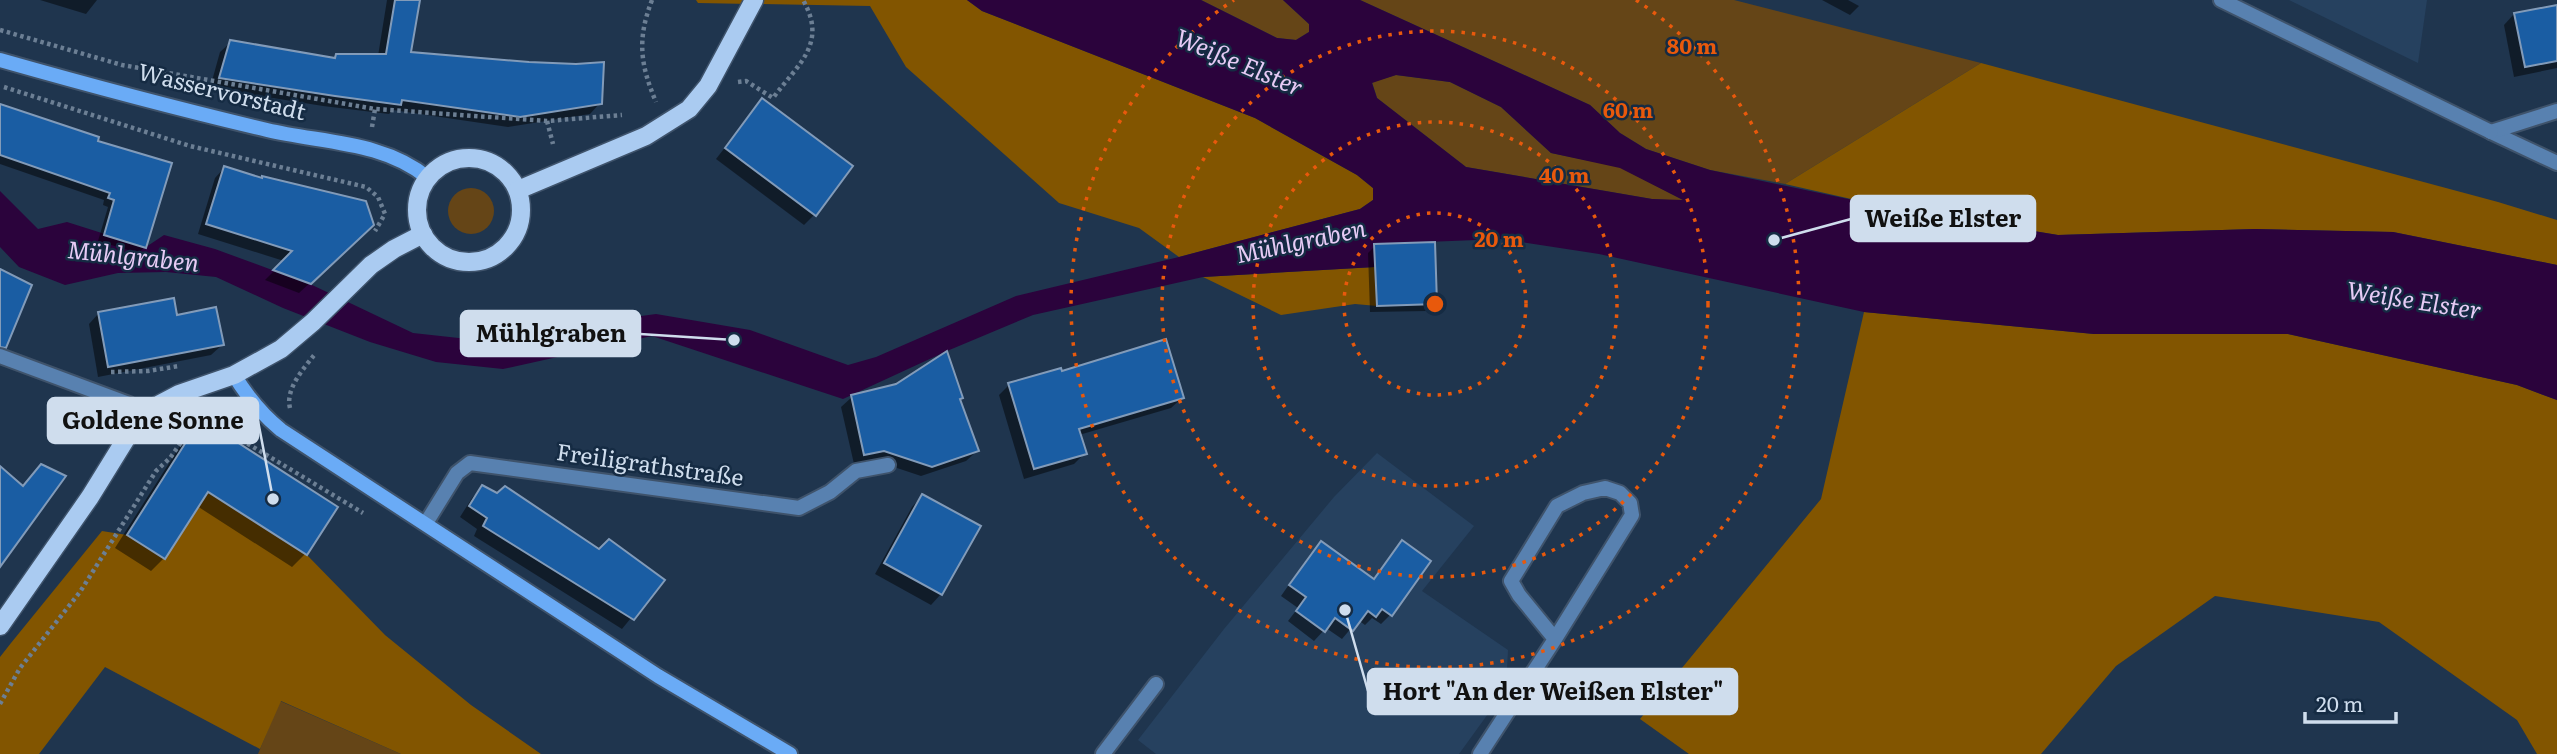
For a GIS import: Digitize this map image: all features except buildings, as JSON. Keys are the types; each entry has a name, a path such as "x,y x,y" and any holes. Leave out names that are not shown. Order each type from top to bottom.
{"main road":[{"path":"518,190 665,126 699,99 754,0"},
{"path":"472,158 499,167 510,177 518,190 522,207 520,225 512,241 500,253 484,261 466,262 449,258 434,249 418,222 419,197 428,178 443,165 457,159 472,158"},
{"path":"0,626 90,497 132,429 145,416 179,394 234,375 282,349 383,256 423,234"}],"street":[{"path":"2221,0 2557,163"},
{"name":"Wasservorstadt","path":"0,60 268,131 380,152 412,164 428,178"},
{"path":"2491,132 2557,111"},
{"path":"0,356 129,404 145,416"},
{"path":"234,375 248,398 281,430 658,676 790,754"},
{"name":"Freiligrathstraße","path":"426,523 457,473 470,463 799,508 830,492 856,471 888,465"},
{"path":"1480,754 1555,639 1632,515 1629,503 1620,494 1605,488 1583,492 1558,506 1511,582 1555,639"},
{"path":"1103,754 1156,684"}],"path":[{"path":"652,0 645,19 642,60 646,82 665,126"},
{"path":"738,82 746,82 773,98 813,42 814,24 803,0"},
{"path":"0,30 122,65 375,109 547,121 622,115"},
{"path":"0,86 190,146 366,187 378,197 384,214 376,230 368,238"},
{"path":"372,128 375,109"},
{"path":"547,121 553,144"},
{"path":"292,412 288,399 293,387 318,351"},
{"path":"109,371 148,371 182,365"},
{"path":"0,704 20,668 80,592 156,471 170,458 192,427 215,424 371,519"}],"shaded area":[{"path":"696,0 967,0 982,11 1255,118 1357,175 1373,188 1373,200 1360,209 1179,257 1139,228 1059,203 906,67 870,6 698,3"},
{"path":"1201,0 1283,0 1309,24 1309,32 1296,40 1277,38"},
{"path":"1360,0 1734,0 1981,63 1785,184 1710,170 1646,149 1620,133 1590,105"},
{"path":"2289,0 2427,0 2418,63"},
{"path":"1981,63 2557,220 2557,265 2393,232 2255,229 2058,235 1891,208 1785,184"},
{"path":"1396,75 1450,82 1501,107 1551,153 1620,167 1685,201 1652,199 1466,167 1377,98 1372,82"},
{"path":"471,188 487,195 494,211 487,227 471,234 455,227 448,211 455,195"},
{"path":"1375,267 1377,306 1355,304 1281,315 1203,277"},
{"path":"1864,312 2094,334 2288,334 2517,385 2557,400 2557,754 2537,754 2517,720 2379,622 2215,596 2116,666 2041,754 1689,754 1640,719 1821,499"},
{"path":"1377,453 1474,526 1422,591 1508,650 1506,689 1459,754 1156,754 1138,740 1224,629 1334,497"},
{"path":"208,492 307,555 385,635 471,705 541,754 401,754 281,701 260,749 105,667 39,754 0,754 0,657 11,643 102,531 127,535 165,559"},
{"path":"280,701 401,754 258,754"}],"water":[{"path":"967,0 1201,0 1277,38 1296,40 1309,32 1309,24 1283,0 1360,0 1590,105 1620,133 1646,149 1710,170 1891,208 2058,235 2255,229 2393,232 2557,265 2557,400 2517,385 2288,334 2094,334 1864,312 1599,254 1502,239 1375,244 1375,267 1203,277 1033,315 843,399 652,336 503,369 436,362 370,342 283,308 216,277 166,272 118,273 65,285 19,267 0,247 0,191 38,229 67,222 146,247 164,235 215,249 310,284 413,333 486,341 538,330 656,314 750,330 848,365 876,357 1016,296 1179,257 1360,209 1373,200 1373,188 1357,175 1255,118 982,11","holes":["1396,75 1450,82 1501,107 1551,153 1620,168 1683,200 1652,199 1466,167 1377,98 1372,83"]}],"place":[{"name":"Weiße Elster","path":"1774,240"},
{"name":"Mühlgraben","path":"734,340"},
{"name":"Goldene Sonne","path":"273,499"},
{"name":"Hort \"An der Weißen Elster\"","path":"1345,610"}]}
